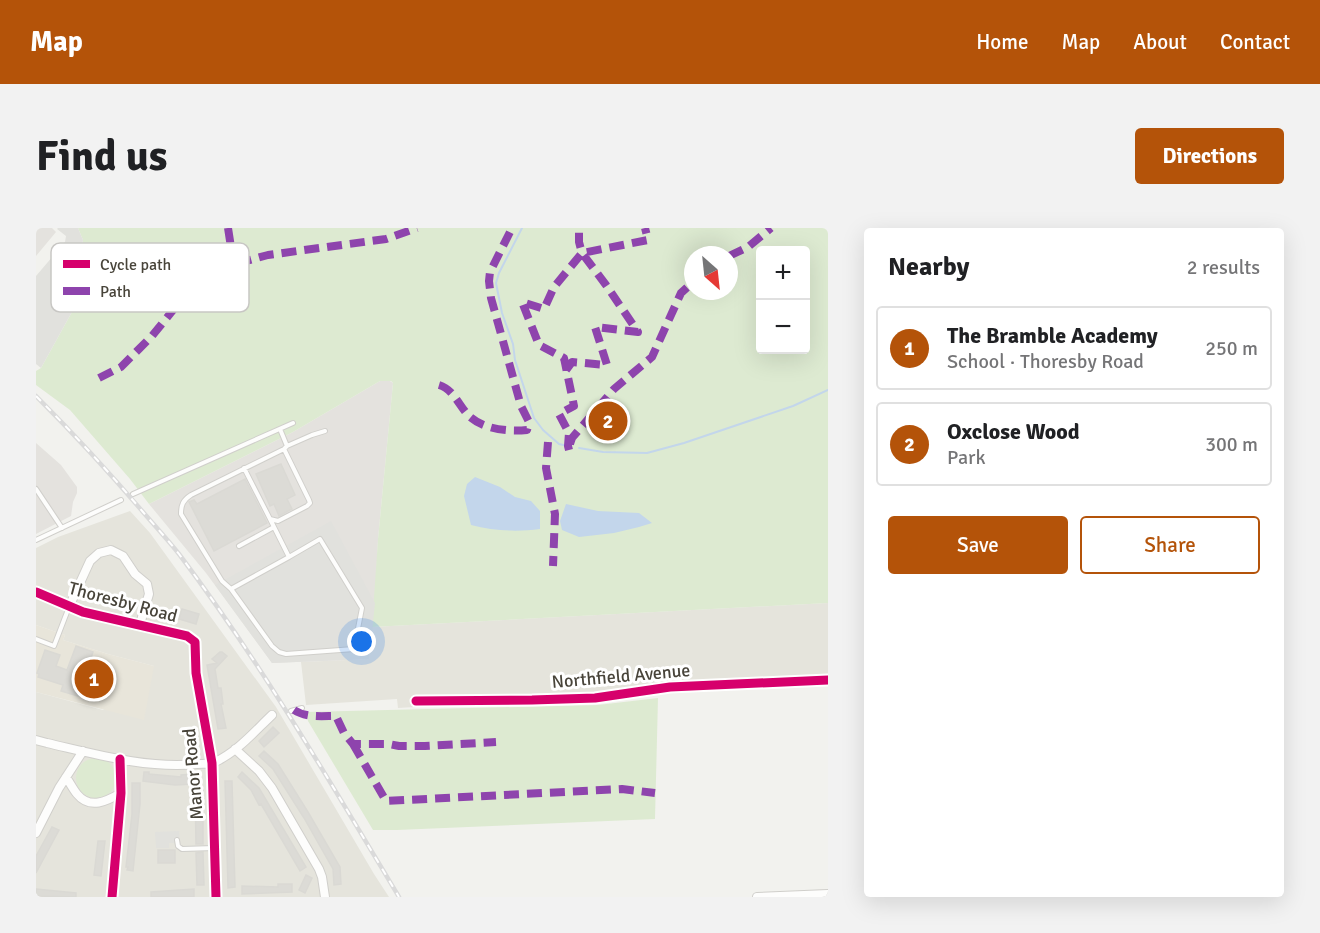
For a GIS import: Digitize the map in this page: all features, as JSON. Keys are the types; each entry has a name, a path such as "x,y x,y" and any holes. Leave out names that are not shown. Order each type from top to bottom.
{"street":[{"path":"69,607 90,561 99,553 111,550 123,556 135,574 147,584 149,594 140,624"},
{"name":"Thoresby Road","path":"36,592 83,612 187,636 195,642 195,648"},
{"name":"Manor Road","path":"195,648 196,673 212,763 216,897"},
{"name":"Northfield Avenue","path":"416,700 595,698 670,687 828,680"},
{"path":"36,740 120,759 170,766 212,763 235,749 276,714"},
{"path":"235,749 259,771 272,788 319,869 324,897"},
{"path":"36,833 66,777 83,751"},
{"path":"112,897 121,793 120,759"},
{"path":"66,777 75,792 86,801 102,802 121,793"},
{"path":"757,897 828,894"}],"lane":[{"path":"133,494 293,423"},
{"path":"270,519 278,521 310,503 285,447 280,429"},
{"path":"231,590 320,539 362,608 354,649 286,654 279,652 222,581 181,514 184,500 190,495 285,447 325,431"},
{"path":"244,468 289,557"},
{"path":"37,492 62,528"},
{"path":"36,540 121,500"},
{"path":"239,546 274,526"},
{"path":"36,639 54,646 69,607"},
{"path":"291,711 302,708"},
{"path":"177,840 178,846 182,849 215,848"}],"shaded area":[{"path":"36,228 52,228 56,232 36,256"},
{"path":"78,228 83,243 64,243 66,236 57,229"},
{"path":"51,258 51,312 72,312 41,368 36,364 36,276"},
{"path":"380,381 393,383 369,659 272,663 206,573 149,504 293,432"},
{"path":"36,443 61,465 77,487 77,493 71,516 36,534"},
{"path":"130,511 150,533 276,707 389,897 36,897 36,692 103,710 154,666 63,640 65,635 36,625 36,548 58,537"},
{"path":"331,521 375,603 369,659 272,663 215,585"},
{"path":"828,603 828,677 595,695 414,698 414,707 398,708 397,699 306,705 301,662 369,659 372,627"},
{"path":"36,625 65,635 63,640 154,666 144,720 36,692"},
{"path":"179,831 180,843 169,843 169,848 156,848 155,832"}],"green space":[{"path":"78,228 828,228 828,603 372,627 393,383 391,381 380,381 293,432 149,504 70,410 36,385 36,371 41,368 72,312 249,312 249,243 83,243"},
{"path":"658,698 655,819 397,830 373,830 308,721 306,712 598,705"},
{"path":"96,758 110,764 116,778 110,792 96,798 82,792 76,778 82,764"}],"water":[{"path":"475,477 500,487 515,497 531,501 540,511 540,529 488,529 471,525 464,496 467,484"},
{"path":"566,504 598,511 639,513 652,523 614,533 579,537 562,530 560,521"}],"building":[{"path":"281,464 295,495 287,499 292,509 279,516 274,504 270,506 256,474"},
{"path":"245,479 267,523 214,551 189,502 194,500 197,504"},
{"path":"182,609 199,614 196,624 179,619"},
{"path":"76,646 93,652 78,696 61,691 63,685 38,677 37,673 45,650 60,655 56,666 67,670"},
{"path":"220,652 227,656 215,669 218,688 221,688 223,704 221,704 226,728 218,729 207,665 217,663 212,659"},
{"path":"273,727 279,733 264,747 259,741"},
{"path":"264,751 278,764 340,867 341,884 334,885 333,869 304,818 273,769 259,756"},
{"path":"144,772 181,777 181,775 193,774 194,784 175,785 143,781"},
{"path":"242,772 259,788 306,867 300,871 261,804 259,805 251,790 238,777"},
{"path":"225,781 232,781 235,887 228,888"},
{"path":"132,783 140,783 133,871 127,870 128,867 126,867 132,814"},
{"path":"195,790 203,790 203,844 196,844"},
{"path":"52,827 59,830 36,873 36,856"},
{"path":"98,841 105,841 101,876 94,875"},
{"path":"158,850 175,850 175,863 158,863"},
{"path":"203,852 204,885 197,885 196,853"},
{"path":"306,875 312,878 305,893 299,890"},
{"path":"278,884 292,884 292,892 242,894 242,886 278,887"},
{"path":"36,889 76,893 76,897 36,896"},
{"path":"194,889 194,897 151,897 151,892"}],"waterway":[{"path":"522,228 496,283 502,313 534,418 543,430 559,444 568,446"},
{"path":"579,448 603,452 647,453 684,443 793,406 828,390"}],"railway":[{"path":"36,396 130,497 175,549 209,595 294,722 399,897"}],"marked path":[{"path":"228,228 230,243"},
{"path":"249,260 268,255 386,239 417,228"},
{"path":"439,385 448,390 468,415 480,424 503,430 527,430 529,422 521,406 491,298 489,281 490,272 512,228"},
{"path":"569,450 569,433 559,414 574,406 564,358 539,345 522,302 544,309 554,287 582,253 579,228"},
{"path":"566,370 572,362 607,365 595,327 638,332 582,253 648,240 645,228"},
{"path":"738,252 748,247 771,228"},
{"path":"570,444 572,438 614,389 652,357 684,290"},
{"path":"99,378 121,367 152,336 171,312"},
{"path":"548,442 546,468 555,514 553,566"},
{"path":"294,710 309,715 336,716 344,733 353,744 425,746 496,742"},
{"path":"353,744 386,801 622,789 655,793"}],"cycle path":[{"path":"36,592 83,612 187,636 195,642 196,673 212,763 216,897"},
{"path":"416,701 595,698 670,687 828,680"},
{"path":"112,897 121,793 120,759"}],"place":[{"name":"Oxclose Wood","path":"608,421"},
{"name":"The Bramble Academy","path":"94,679"}]}
